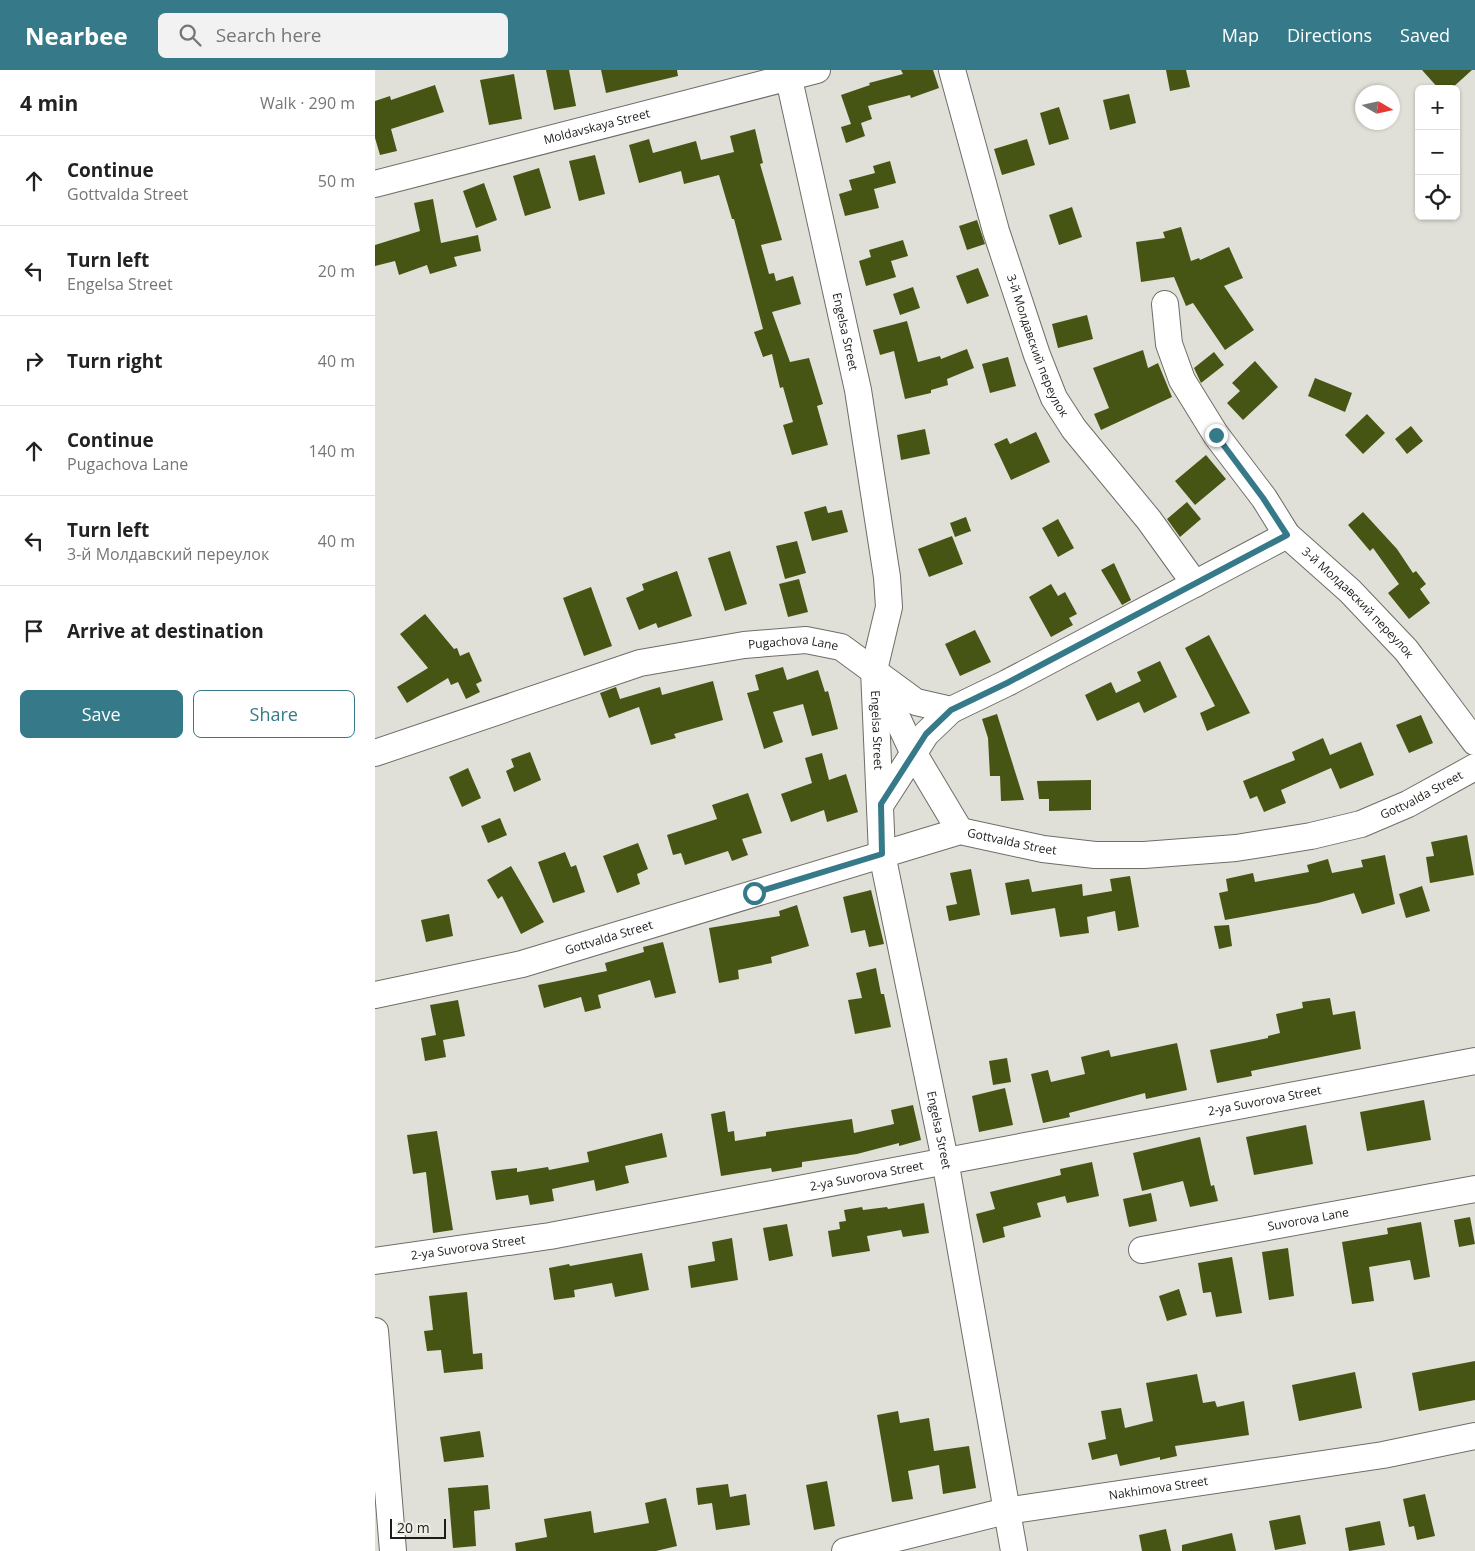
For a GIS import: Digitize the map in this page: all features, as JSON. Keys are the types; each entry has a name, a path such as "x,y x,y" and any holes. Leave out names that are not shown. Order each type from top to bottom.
{"street":[{"name":"Moldavskaya Street","path":"375,184 787,73 817,70"},
{"name":"3-й Молдавский переулок","path":"952,70 996,232 1037,355 1054,398 1074,429 1149,520 1195,584"},
{"name":"Engelsa Street","path":"787,73 858,390 887,577 889,606 874,670 882,854 945,1160 1014,1551"},
{"name":"3-й Молдавский переулок","path":"1165,304 1169,344 1183,380 1216,435 1263,498 1287,535 1350,591 1406,650 1475,742"},
{"path":"881,804 915,754 926,734 951,710 1007,683 1287,535"},
{"name":"Pugachova Lane","path":"375,753 639,663 744,645 806,640 841,647 916,702 951,710"},
{"path":"874,670 915,754 960,831"},
{"name":"Gottvalda Street","path":"375,994 522,964 960,831 1043,849 1095,855 1144,855 1236,848 1311,836 1361,824 1409,804 1475,767"},
{"name":"2-ya Suvorova Street","path":"375,1261 550,1236 1475,1061"},
{"name":"Suvorova Lane","path":"1142,1250 1475,1189"},
{"path":"375,1331 393,1551"},
{"name":"Nakhimova Street","path":"845,1551 1006,1511 1383,1455 1475,1436"}],"building":[{"path":"546,70 569,70 576,106 554,110"},
{"path":"601,70 677,70 678,76 606,93"},
{"path":"901,70 933,70 939,88 911,98 910,95 868,106 872,119 861,123 865,136 846,143 841,127 851,124 841,95 870,85 869,83 903,74"},
{"path":"1166,70 1186,70 1190,87 1170,91"},
{"path":"1422,70 1472,70 1455,85 1435,85"},
{"path":"514,74 522,119 489,125 480,80"},
{"path":"435,85 444,112 391,129 397,151 380,155 375,138 375,101 390,96 391,100"},
{"path":"1129,94 1136,123 1110,130 1103,100"},
{"path":"1059,107 1069,139 1049,145 1040,113"},
{"path":"755,129 763,163 760,164 782,240 761,245 769,274 774,273 776,281 793,276 801,304 772,312 790,362 809,358 823,404 817,406 828,445 792,455 783,425 793,422 783,387 780,388 772,354 763,357 754,332 763,329 734,219 732,219 719,175 684,184 681,171 639,183 629,145 649,139 653,153 696,141 701,160 734,152 730,136"},
{"path":"1027,139 1035,165 1002,175 994,149"},
{"path":"595,155 605,194 579,201 569,161"},
{"path":"890,161 896,183 874,189 879,208 845,216 839,194 852,190 849,180 875,173 873,166"},
{"path":"539,168 551,208 525,216 513,176"},
{"path":"484,183 497,220 476,228 463,191"},
{"path":"433,199 441,243 478,235 481,251 454,257 457,266 430,274 427,265 399,275 395,261 375,266 375,245 420,231 414,203"},
{"path":"1072,207 1082,237 1059,245 1049,215"},
{"path":"977,220 985,244 967,250 959,226"},
{"path":"1181,227 1191,261 1199,258 1200,260 1229,247 1243,278 1224,286 1254,330 1225,350 1193,303 1186,306 1174,277 1141,282 1136,242 1165,238 1163,232"},
{"path":"903,240 908,256 891,261 896,277 866,286 859,261 871,257 869,250"},
{"path":"978,268 989,296 967,304 956,276"},
{"path":"913,287 920,308 900,315 893,294"},
{"path":"1087,315 1093,339 1058,348 1052,324"},
{"path":"907,321 918,362 940,356 941,359 967,349 974,368 947,379 948,385 931,390 931,393 905,399 894,351 880,355 873,330"},
{"path":"1143,350 1148,368 1158,363 1172,397 1101,430 1094,414 1109,408 1093,368"},
{"path":"1214,352 1224,365 1201,383 1194,368"},
{"path":"1008,357 1016,386 990,393 982,364"},
{"path":"1255,361 1278,387 1243,420 1227,403 1240,391 1232,383"},
{"path":"1315,378 1352,393 1345,412 1308,396"},
{"path":"1367,414 1385,433 1363,454 1345,435"},
{"path":"1411,426 1423,441 1407,454 1395,439"},
{"path":"925,429 930,454 901,460 897,435"},
{"path":"1036,432 1050,462 1011,480 994,444 1007,438 1010,444"},
{"path":"1206,455 1226,479 1195,505 1175,481"},
{"path":"1187,502 1201,519 1180,537 1167,519"},
{"path":"826,506 828,513 842,510 848,532 812,541 804,512"},
{"path":"1363,512 1397,549 1413,573 1416,571 1426,584 1420,589 1430,603 1409,619 1388,593 1399,584 1373,548 1370,551 1348,525"},
{"path":"966,517 971,531 955,537 950,523"},
{"path":"1058,519 1074,548 1058,557 1042,528"},
{"path":"952,536 963,564 929,577 918,549"},
{"path":"797,541 806,573 785,579 776,546"},
{"path":"730,551 747,604 725,611 708,558"},
{"path":"1114,563 1131,600 1122,605 1101,570"},
{"path":"677,571 692,616 658,628 656,623 639,630 626,598 644,590 642,584"},
{"path":"799,579 808,612 788,617 779,584"},
{"path":"1051,584 1058,596 1065,592 1077,614 1069,618 1073,625 1051,637 1029,597"},
{"path":"591,587 612,646 584,656 563,598"},
{"path":"425,614 454,649 457,648 460,656 469,652 482,681 476,684 480,692 466,699 458,682 451,685 448,678 407,703 397,687 428,668 400,634"},
{"path":"975,630 991,662 960,676 945,644"},
{"path":"1209,635 1250,713 1207,731 1200,713 1215,706 1185,648"},
{"path":"1160,661 1177,697 1144,713 1139,702 1097,721 1085,695 1111,682 1116,693 1141,681 1137,672"},
{"path":"783,667 787,680 818,670 825,692 828,691 838,729 812,736 803,704 773,712 783,742 764,749 747,693 759,690 755,675"},
{"path":"713,681 723,720 674,734 676,738 651,745 639,707 609,718 600,693 616,687 620,699 660,687 662,695"},
{"path":"997,714 1024,800 1001,801 1000,776 990,776 988,738 982,719"},
{"path":"1421,715 1433,743 1409,753 1396,725"},
{"path":"1323,738 1330,755 1361,742 1374,775 1340,789 1331,768 1281,790 1286,803 1264,812 1257,796 1250,799 1243,781 1295,760 1292,752"},
{"path":"530,752 541,780 514,792 506,771 514,767 511,759"},
{"path":"822,753 829,780 846,774 858,812 827,822 824,810 791,822 781,794 812,783 805,758"},
{"path":"468,768 481,798 462,807 449,777"},
{"path":"1091,780 1091,810 1049,811 1049,799 1039,799 1037,781"},
{"path":"748,793 762,833 742,839 748,855 732,861 728,851 685,865 681,853 673,855 667,835 717,819 712,805"},
{"path":"500,818 507,835 488,843 481,826"},
{"path":"1467,835 1474,875 1430,883 1426,857 1434,856 1431,842"},
{"path":"638,843 648,869 637,874 640,884 617,893 603,856"},
{"path":"565,852 571,867 576,865 585,892 553,903 538,862"},
{"path":"1385,855 1395,904 1362,914 1354,893 1318,903 1225,920 1219,893 1228,891 1226,879 1253,873 1255,882 1309,872 1307,865 1328,859 1332,873 1363,867 1361,860"},
{"path":"511,866 544,922 521,934 502,896 498,899 487,880"},
{"path":"971,869 980,915 949,921 946,906 957,904 950,873"},
{"path":"1130,876 1139,927 1118,931 1115,911 1087,917 1089,933 1060,937 1055,908 1011,915 1005,883 1029,879 1032,892 1082,884 1083,896 1112,891 1110,879"},
{"path":"1422,886 1430,911 1406,918 1399,894"},
{"path":"871,890 884,944 869,947 865,930 851,933 843,897"},
{"path":"797,905 809,946 771,957 772,963 738,970 739,979 719,983 709,928 780,916 779,911"},
{"path":"449,914 453,936 426,942 421,920"},
{"path":"1229,925 1232,946 1219,949 1214,926"},
{"path":"663,942 676,993 655,998 650,980 598,995 601,1008 585,1012 581,997 544,1008 538,985 607,971 605,963 644,952 643,947"},
{"path":"876,968 881,994 884,994 891,1027 855,1034 848,1000 862,998 856,973"},
{"path":"1330,998 1333,1015 1355,1011 1361,1049 1251,1071 1252,1076 1217,1083 1210,1050 1268,1038 1268,1036 1280,1033 1276,1014 1303,1008 1302,1002"},
{"path":"458,1000 465,1036 443,1040 446,1057 425,1061 421,1038 436,1035 430,1005"},
{"path":"1177,1043 1187,1090 1146,1099 1145,1093 1069,1113 1070,1117 1043,1123 1031,1074 1048,1070 1051,1082 1085,1074 1081,1057 1109,1050 1111,1057"},
{"path":"1007,1058 1011,1082 993,1085 989,1061"},
{"path":"1005,1088 1013,1125 979,1132 972,1096"},
{"path":"1424,1100 1431,1140 1367,1151 1360,1112"},
{"path":"913,1105 921,1140 899,1146 899,1143 857,1154 802,1162 802,1167 772,1172 771,1168 721,1176 711,1114 725,1111 728,1132 734,1131 735,1141 766,1136 766,1132 852,1119 854,1133 894,1124 891,1110"},
{"path":"1306,1125 1313,1164 1254,1175 1246,1137"},
{"path":"437,1131 453,1230 433,1233 426,1172 413,1174 407,1135"},
{"path":"662,1133 667,1157 625,1166 629,1183 596,1191 594,1180 552,1189 554,1201 530,1205 528,1195 496,1200 491,1171 517,1168 517,1172 548,1167 549,1170 589,1162 587,1152"},
{"path":"1200,1137 1211,1186 1214,1185 1218,1201 1190,1207 1183,1181 1142,1191 1133,1153"},
{"path":"1092,1162 1099,1196 1067,1203 1065,1196 1037,1203 1041,1217 1003,1227 1005,1237 983,1243 976,1214 995,1209 990,1192 1061,1175 1060,1169"},
{"path":"1151,1193 1157,1221 1129,1227 1123,1199"},
{"path":"924,1203 929,1233 903,1237 901,1230 867,1236 870,1251 832,1257 828,1231 840,1229 839,1222 846,1221 844,1210 862,1207 863,1210 887,1207 888,1209"},
{"path":"1470,1217 1475,1244 1459,1247 1454,1220"},
{"path":"1421,1222 1430,1277 1414,1280 1410,1260 1369,1267 1374,1301 1352,1304 1342,1242 1388,1234 1387,1228"},
{"path":"787,1224 793,1256 769,1261 763,1228"},
{"path":"732,1238 738,1280 691,1288 688,1266 715,1261 712,1242"},
{"path":"1288,1248 1294,1296 1269,1300 1262,1252"},
{"path":"642,1253 649,1290 615,1297 612,1283 574,1290 575,1297 554,1300 549,1268"},
{"path":"1232,1257 1242,1313 1216,1317 1211,1292 1203,1293 1198,1263"},
{"path":"1179,1289 1187,1315 1167,1321 1159,1296"},
{"path":"467,1292 473,1354 482,1353 483,1369 444,1373 441,1350 427,1351 424,1331 433,1330 429,1296"},
{"path":"1475,1361 1475,1400 1419,1411 1412,1373"},
{"path":"1355,1372 1362,1408 1299,1421 1292,1385"},
{"path":"1197,1374 1203,1403 1215,1401 1217,1407 1244,1401 1249,1435 1175,1446 1177,1456 1160,1460 1160,1457 1120,1466 1117,1454 1092,1460 1088,1443 1106,1439 1101,1411 1121,1408 1125,1428 1153,1421 1146,1383"},
{"path":"898,1411 900,1423 929,1418 934,1451 969,1446 976,1488 943,1494 939,1465 908,1471 913,1499 892,1502 877,1415"},
{"path":"480,1431 484,1457 444,1462 440,1437"},
{"path":"827,1481 835,1526 814,1530 806,1485"},
{"path":"728,1484 730,1497 746,1494 750,1525 716,1530 712,1503 698,1505 696,1488"},
{"path":"488,1485 490,1509 474,1511 476,1546 453,1548 448,1488"},
{"path":"1425,1494 1435,1536 1417,1540 1414,1526 1409,1527 1403,1499"},
{"path":"666,1498 677,1546 656,1551 516,1551 515,1543 547,1537 544,1519 591,1511 594,1533 649,1523 645,1503"},
{"path":"1300,1515 1306,1544 1275,1550 1269,1521"},
{"path":"1380,1521 1385,1545 1349,1551 1345,1528"},
{"path":"1166,1529 1171,1551 1142,1551 1139,1535"},
{"path":"1232,1533 1236,1551 1182,1551 1182,1545"}],"route":[{"path":"754,893 882,854 881,804 915,754 926,734 951,710 1007,683 1287,535 1263,498 1216,435"}]}
